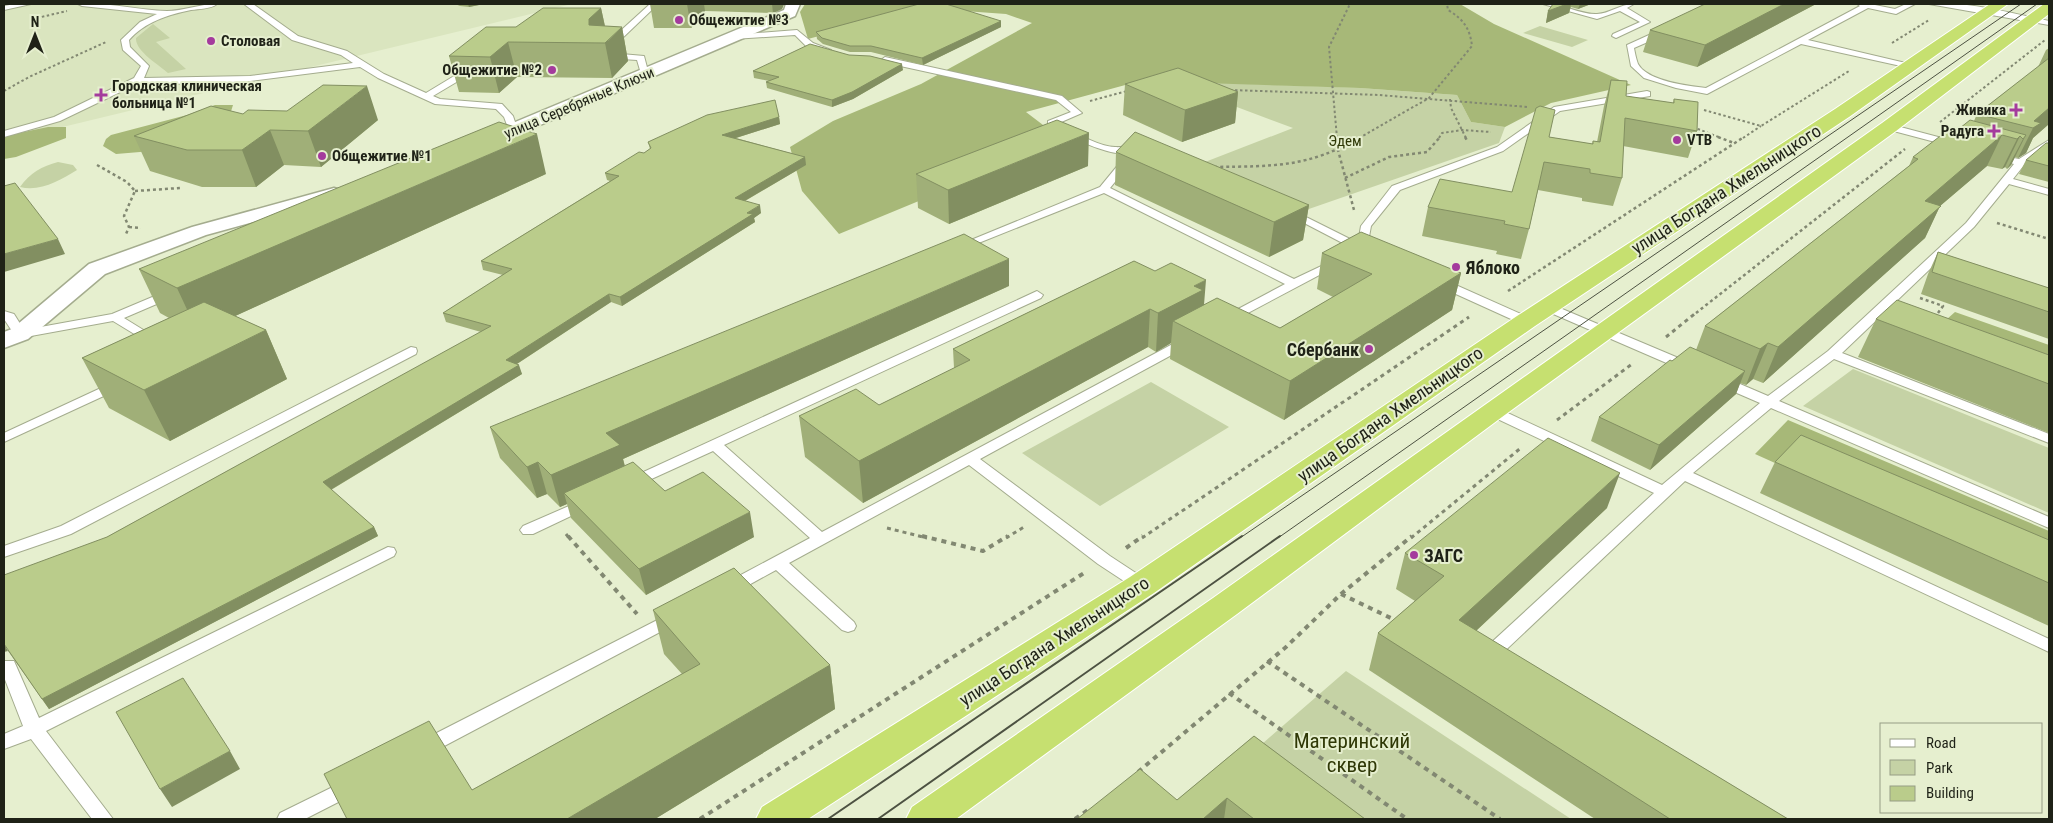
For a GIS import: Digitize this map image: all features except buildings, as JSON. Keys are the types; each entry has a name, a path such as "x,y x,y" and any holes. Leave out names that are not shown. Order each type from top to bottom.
{"highway":[{"name":"улица Богдана Хмельницкого","path":"776,819 1142,585 1537,314 1842,112 1994,7"},
{"path":"926,819 2044,16"}],"street":[{"name":"улица Серебряные Ключи","path":"463,150 513,131 790,13 793,4"},
{"path":"12,338 97,269 199,230 354,189"}],"lane":[{"path":"4,8 27,4"},
{"path":"82,4 167,13"},
{"path":"138,80 145,66 126,48 125,40 130,32 167,13 213,4"},
{"path":"248,4 295,38 344,53 381,76 438,102 499,106 508,116 513,131"},
{"path":"645,75 642,58 600,56 615,35 654,4"},
{"path":"1547,4 1597,17 1630,4"},
{"path":"1672,28 1630,47 1635,67 1641,73 1656,79 1695,90 1712,89 1801,41 1864,4 1896,12 1911,4"},
{"path":"1933,4 1950,7 1994,7 2044,16"},
{"path":"1617,34 1646,22 1621,8"},
{"path":"733,37 797,32 810,45 834,51"},
{"path":"1801,41 1906,66"},
{"path":"878,59 919,69 977,78 1059,98 1077,113 1052,123 1079,138 1112,150 1148,151 1128,160 1104,189 977,240"},
{"path":"426,96 482,63"},
{"path":"4,134 57,119 138,80 170,82 287,76 360,64"},
{"path":"1359,254 1366,226 1396,188 1500,150 1557,109 1647,94"},
{"path":"1889,127 1967,148"},
{"path":"1501,670 1484,660 1684,474 1770,402 1833,354 1901,290 1940,259 1977,217 2020,163 2049,143"},
{"path":"1985,153 2020,163"},
{"path":"2006,180 2049,192"},
{"path":"1104,189 1294,284"},
{"path":"1276,206 1359,254"},
{"path":"1217,325 1294,284 1359,254"},
{"path":"1426,277 1489,303 1605,331 2049,523"},
{"path":"4,315 10,317 12,338 115,317 179,290"},
{"path":"616,490 1037,295"},
{"path":"115,317 168,351"},
{"path":"718,594 971,460 1200,335"},
{"path":"4,552 66,530 411,351"},
{"path":"1833,354 2049,439"},
{"path":"4,438 131,377"},
{"path":"1492,411 1665,492"},
{"path":"716,445 822,540"},
{"path":"971,460 1104,560 1142,585"},
{"path":"1684,474 2049,646"},
{"path":"528,530 598,498"},
{"path":"4,742 34,730 388,552"},
{"path":"778,563 848,626"},
{"path":"408,756 684,612"},
{"path":"8,666 34,730 103,819"},
{"path":"287,819 365,779"}],"path":[{"path":"1350,4 1329,47 1338,150 1355,215 1366,226"},
{"path":"1207,167 1271,166 1296,163 1338,150 1429,98 1472,46 1471,32 1464,20 1448,10 1447,4"},
{"path":"30,20 92,6"},
{"path":"700,819 1104,560 1135,544 1489,303 1734,143 1950,7"},
{"path":"4,92 62,61 130,32"},
{"path":"1225,90 1333,92 1450,99 1557,109"},
{"path":"1070,107 1129,91"},
{"path":"1450,99 1451,108 1477,158"},
{"path":"1704,110 1761,126"},
{"path":"1690,126 1734,143"},
{"path":"1345,178 1395,154 1420,155 1436,146 1442,133 1462,130 1497,133 1511,142"},
{"path":"97,165 127,182 135,191"},
{"path":"135,191 180,188"},
{"path":"124,240 129,227 124,216 135,191"},
{"path":"1977,217 2049,239"},
{"path":"1901,290 1943,306 1934,320"},
{"path":"857,521 983,551 1046,515"},
{"path":"567,535 650,630"},
{"path":"1341,594 1396,621"},
{"path":"1268,661 1500,819"},
{"path":"1229,693 1407,819"}],"shaded area":[{"name":"Городская клиническая больница №1","path":"4,4 572,4 42,132 4,152"}],"green space":[{"path":"805,4 1460,4 1494,24 1631,85 1551,103 1505,127 1471,122 1457,95 1360,88 1140,81 1026,112 1064,141 839,234 802,191 790,147 833,121 921,84 1032,23 1006,14 922,8 808,39 800,12"},
{"path":"153,24 170,38 156,42 186,69 168,73 139,48 136,38"},
{"path":"1540,26 1588,40 1572,47 1523,33"},
{"name":"Эдем","path":"1220,83 1360,88 1457,95 1471,122 1505,127 1499,143 1306,210 1205,162 1293,128 1197,92"},
{"path":"215,105 233,105 227,124 152,151 116,154 103,146 106,139 111,135 187,115"},
{"path":"48,127 66,127 66,138 16,157 4,159 4,136"},
{"path":"58,162 73,165 77,170 43,186 35,188 20,187 37,171"},
{"path":"1955,312 2049,345 2049,367 1938,327"},
{"path":"1853,369 2049,448 2049,513 1803,406"},
{"path":"1151,382 1229,427 1100,506 1022,453"},
{"path":"1788,420 2049,531 2049,587 1755,454"},
{"name":"Материнский сквер","path":"1346,671 1571,819 1330,819 1247,757"}],"tram line":[{"path":"1240,538 2021,4"},
{"path":"1278,538 2037,4"},
{"path":"828,819 1242,536"},
{"path":"878,819 1280,536"}],"place":[{"name":"Общежитие №3","path":"679,20"},
{"name":"Столовая","path":"211,41"},
{"name":"Общежитие №2","path":"552,70"},
{"name":"Городская клиническая больница №1","path":"101,95"},
{"name":"Живика","path":"2016,110"},
{"name":"Радуга","path":"1994,131"},
{"name":"VTB","path":"1677,140"},
{"name":"Общежитие №1","path":"322,156"},
{"name":"Яблоко","path":"1456,267"},
{"name":"Сбербанк","path":"1369,349"},
{"name":"ЗАГС","path":"1414,555"}]}
